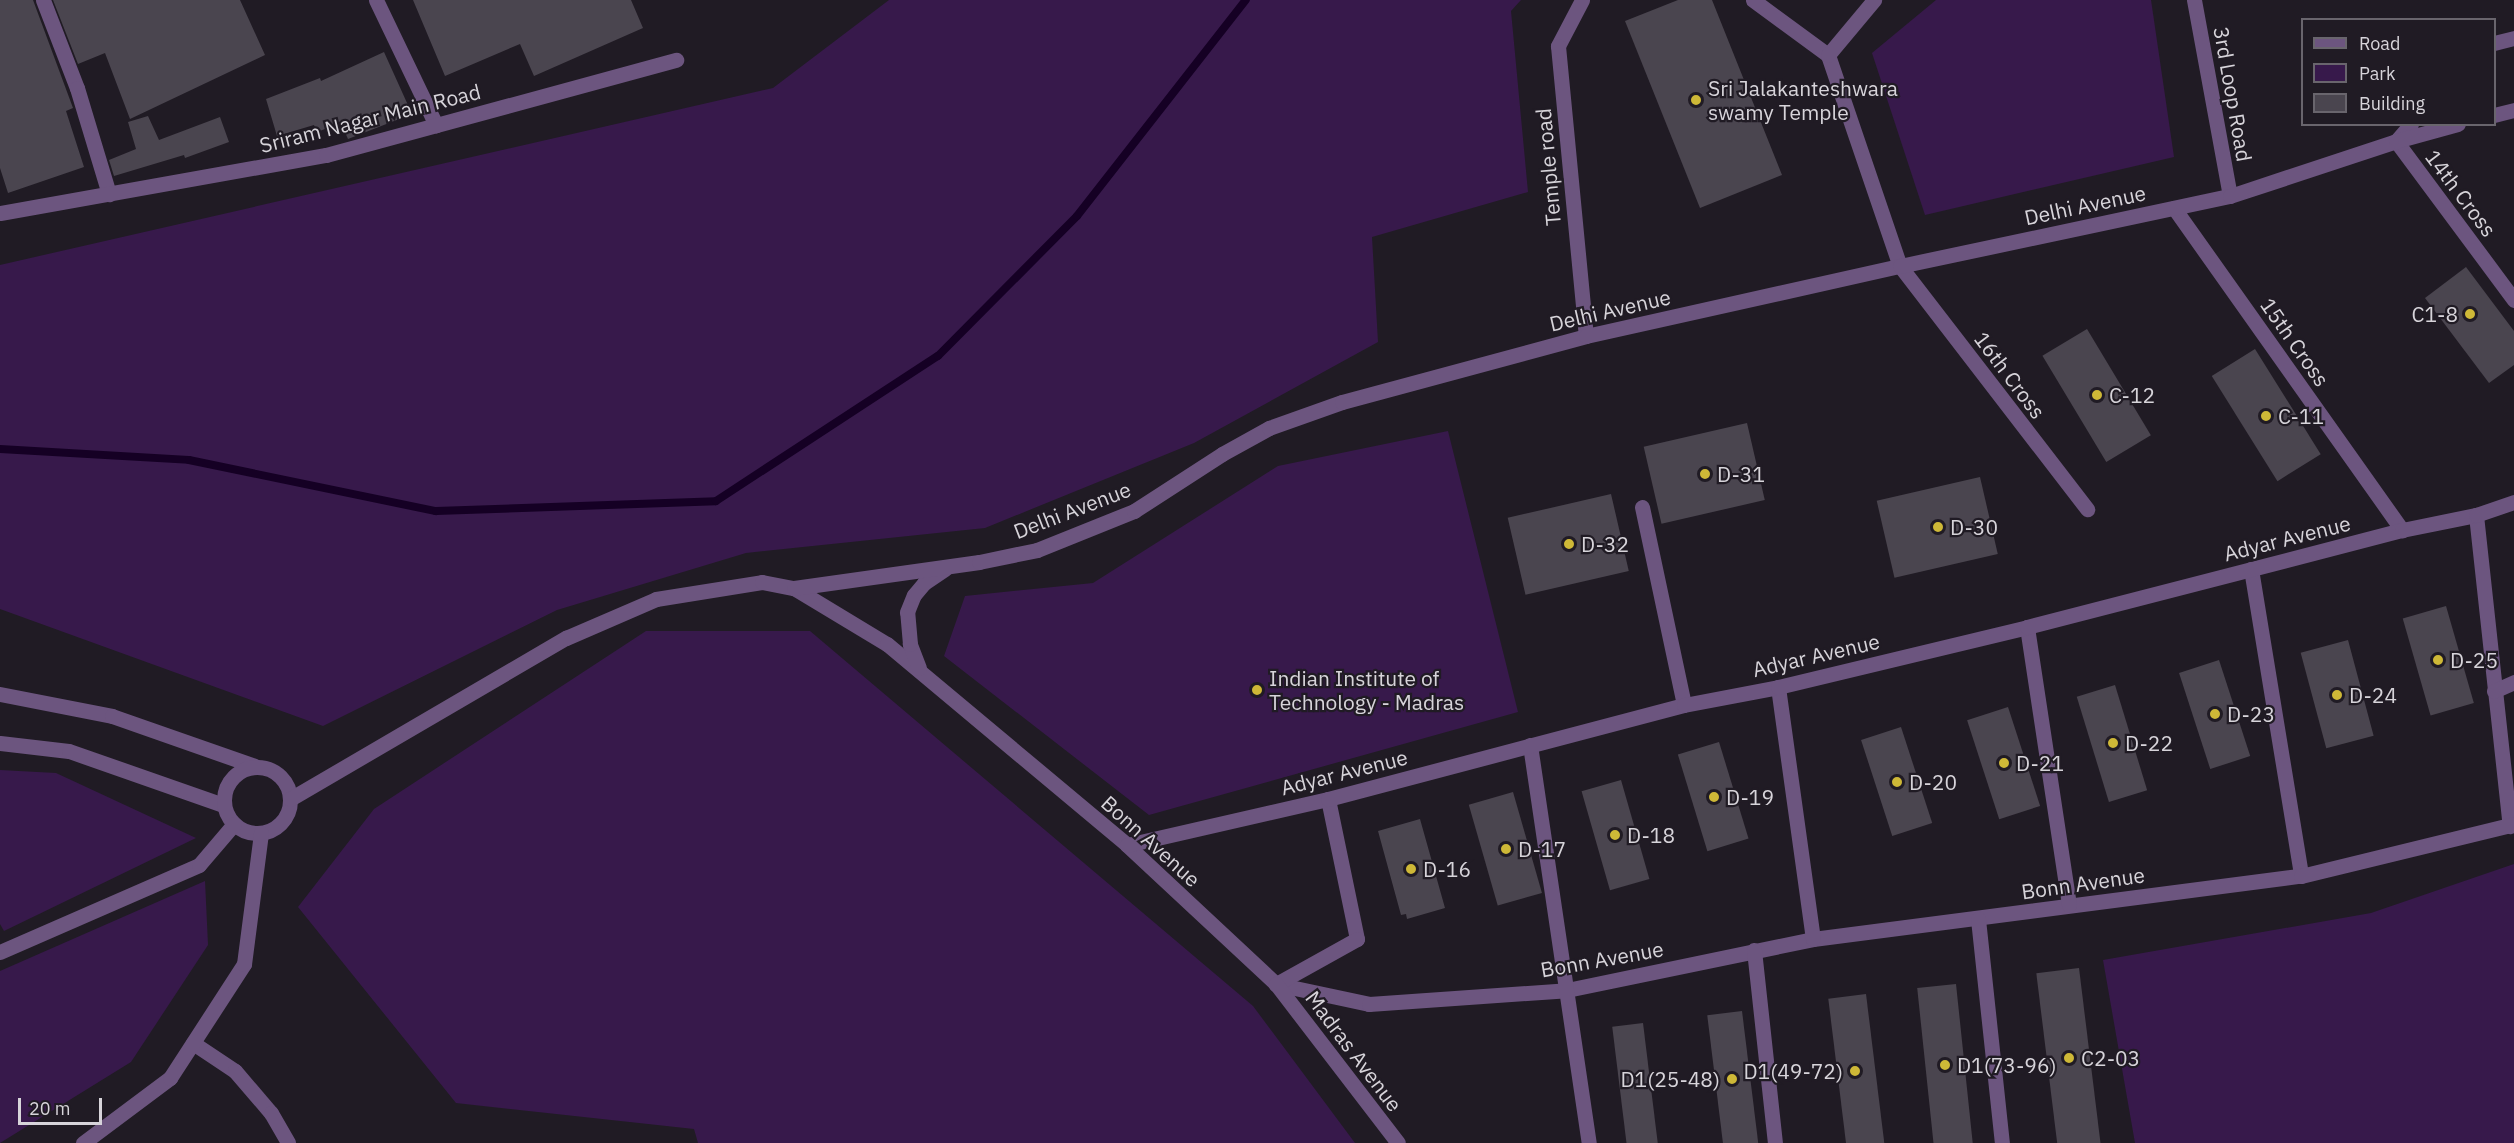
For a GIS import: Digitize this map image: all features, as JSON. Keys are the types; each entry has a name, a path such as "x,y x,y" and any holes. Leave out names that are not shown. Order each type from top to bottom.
{"street":[{"path":"43,0 76,88 109,194"},
{"path":"376,0 435,125"},
{"name":"Temple road","path":"1582,0 1558,46 1586,336"},
{"path":"1753,0 1828,55 1900,266"},
{"path":"1828,55 1874,0"},
{"name":"3rd Loop Road","path":"2194,0 2230,196"},
{"path":"2496,42 2514,38"},
{"name":"Sriram Nagar Main Road","path":"0,213 326,154 676,60"},
{"path":"2496,114 2514,110"},
{"path":"2396,141 2409,126"},
{"name":"Delhi Avenue","path":"794,588 953,565 1037,550 1134,511 1222,454 1269,428 1342,402 1586,336 2230,196 2396,141 2451,126"},
{"name":"14th Cross","path":"2396,141 2514,300"},
{"name":"15th Cross","path":"2174,208 2402,530"},
{"name":"16th Cross","path":"1900,266 2087,509"},
{"name":"Adyar Avenue","path":"1127,845 1328,799 1684,705 1778,687 2028,627 2402,530 2476,515 2514,502"},
{"path":"1642,507 1684,705"},
{"path":"2476,515 2494,692 2512,825"},
{"path":"922,673 910,644 907,612 914,595 924,583 953,565"},
{"path":"2251,569 2301,876"},
{"path":"290,799 566,638 646,603 656,599 762,582 794,588"},
{"name":"Bonn Avenue","path":"794,588 887,644 1127,845 1276,984 1369,1004 1567,990 1813,939 2301,876 2512,825"},
{"path":"2028,627 2069,905"},
{"path":"2494,692 2514,682"},
{"path":"1778,687 1813,939"},
{"path":"0,694 112,716 255,766 265,767 283,779 290,799 285,818 270,831 261,833 251,833 234,824 223,805 227,783 244,768 255,766"},
{"path":"0,743 69,751 223,805"},
{"path":"1530,745 1589,1143"},
{"path":"1276,984 1357,939 1328,799"},
{"path":"0,952 199,865 234,824"},
{"path":"84,1143 170,1078 244,964 261,833"},
{"path":"1978,919 2002,1143"},
{"path":"1754,950 1775,1143"},
{"name":"Madras Avenue","path":"1276,984 1398,1143"},
{"path":"193,1043 235,1071 271,1113 288,1143"}],"green space":[{"path":"889,0 1521,0 1511,11 1528,192 1372,237 1378,342 1194,443 985,528 746,553 557,610 323,726 0,609 0,265 773,88"},
{"path":"1936,0 2151,0 2174,157 1925,215 1872,53"},
{"path":"1448,431 1518,712 1149,815 944,656 965,596 1093,583 1278,466"},
{"path":"646,631 810,631 1253,1006 1355,1143 698,1143 694,1129 456,1103 298,907 374,809"},
{"path":"0,770 56,773 196,838 4,931 0,924"},
{"path":"2514,864 2514,1143 2135,1143 2103,960 2371,913"},
{"path":"205,881 208,945 131,1062 0,1143 0,971"}],"building":[{"path":"0,0 33,0 73,108 66,111 84,167 8,193 0,168"},
{"path":"53,0 240,0 265,55 130,119 105,53 78,64"},
{"path":"413,0 631,0 643,28 534,76 520,44 445,76"},
{"path":"1678,0 1712,0 1782,175 1700,208 1625,21"},
{"path":"384,52 412,114 348,139 341,123 317,132 314,125 277,136 266,99 320,78 321,81"},
{"path":"148,116 159,140 220,117 229,142 185,158 184,155 114,176 109,160 136,149 128,122"},
{"name":"C1-8","path":"2466,267 2514,331 2514,365 2489,383 2425,298"},
{"name":"C-12","path":"2087,329 2151,435 2106,462 2042,356"},
{"name":"C-11","path":"2255,349 2321,454 2277,481 2212,376"},
{"name":"D-31","path":"1747,423 1765,500 1661,524 1644,447"},
{"name":"D-30","path":"1980,477 1998,554 1894,578 1877,501"},
{"name":"D-32","path":"1611,494 1629,571 1525,595 1508,518"},
{"name":"D-25","path":"2446,606 2474,703 2431,715 2403,618"},
{"name":"D-24","path":"2348,640 2374,736 2326,748 2301,653"},
{"name":"D-23","path":"2219,660 2250,756 2210,769 2179,673"},
{"name":"D-22","path":"2115,685 2147,790 2109,802 2077,697"},
{"name":"D-21","path":"2008,707 2040,806 1999,819 1967,720"},
{"name":"D-20","path":"1901,727 1932,823 1892,836 1861,740"},
{"name":"D-19","path":"1719,742 1749,839 1707,851 1678,755"},
{"name":"D-18","path":"1621,780 1649,879 1610,890 1582,791"},
{"name":"D-17","path":"1513,792 1542,893 1498,906 1469,805"},
{"name":"D-16","path":"1420,819 1445,908 1407,919 1406,914 1401,915 1378,831"},
{"name":"C2-03","path":"2079,968 2100,1143 2057,1143 2036,973"},
{"name":"D1(73-96)","path":"1956,984 1973,1143 1933,1143 1917,988"},
{"name":"D1(49-72)","path":"1866,994 1884,1143 1846,1143 1828,999"},
{"name":"D1(25-48)","path":"1742,1011 1758,1143 1723,1143 1707,1015"},
{"path":"1643,1023 1658,1143 1627,1143 1612,1027"}],"waterway":[{"path":"0,449 189,460 436,511 716,501 938,356 1077,216 1246,0"}],"place":[{"name":"Sri Jalakanteshwara swamy Temple","path":"1696,100"},
{"name":"C1-8","path":"2470,314"},
{"name":"C-12","path":"2097,395"},
{"name":"C-11","path":"2266,416"},
{"name":"D-31","path":"1705,474"},
{"name":"D-30","path":"1938,527"},
{"name":"D-32","path":"1569,544"},
{"name":"D-25","path":"2438,660"},
{"name":"Indian Institute of Technology - Madras","path":"1257,690"},
{"name":"D-24","path":"2337,695"},
{"name":"D-23","path":"2215,714"},
{"name":"D-22","path":"2113,743"},
{"name":"D-21","path":"2004,763"},
{"name":"D-20","path":"1897,782"},
{"name":"D-19","path":"1714,797"},
{"name":"D-18","path":"1615,835"},
{"name":"D-17","path":"1506,849"},
{"name":"D-16","path":"1411,869"},
{"name":"C2-03","path":"2069,1058"},
{"name":"D1(73-96)","path":"1945,1065"},
{"name":"D1(49-72)","path":"1855,1071"},
{"name":"D1(25-48)","path":"1732,1079"}]}
